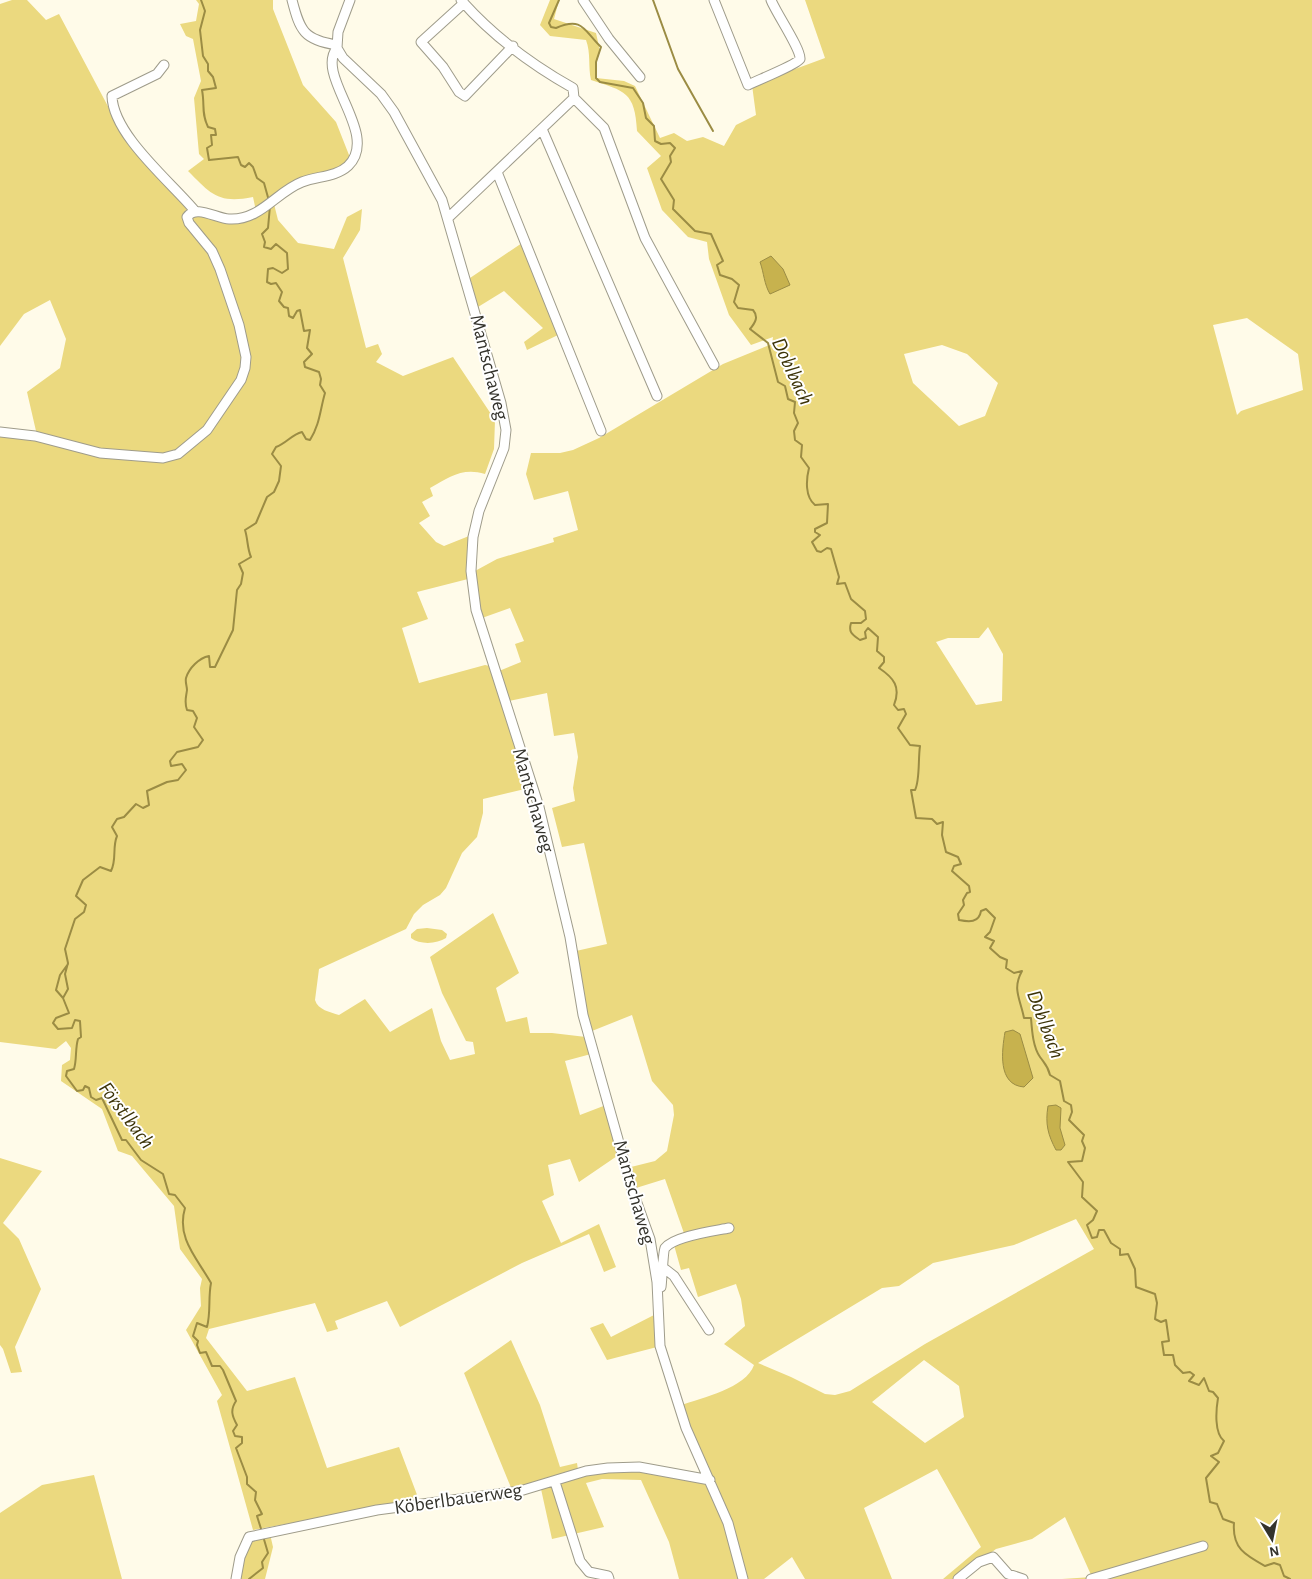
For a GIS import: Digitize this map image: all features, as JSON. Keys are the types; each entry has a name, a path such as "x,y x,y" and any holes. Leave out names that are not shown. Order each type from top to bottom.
{"street":[{"path":"292,0 298,21 307,36 317,42 337,47"},
{"path":"164,65 157,74 112,96 112,106 121,128 195,212 220,218 238,219 251,216 301,182 343,170 354,157 356,142 353,123 331,64 337,47 340,24 350,0"},
{"path":"583,0 609,39 640,77"},
{"path":"714,0 748,85 773,72 794,65 800,59 799,49 780,20 771,0"},
{"path":"513,46 465,96 459,92 443,67 421,42 463,1 488,29 513,46 548,73 573,88 574,98 604,128 645,238 714,364"},
{"name":"Mantschaweg","path":"337,47 344,58 381,94 394,112 434,183 449,217 496,382 506,430 502,456 479,512 473,537 471,571 476,610 538,807 570,937 583,1015 632,1189 650,1239 658,1282 659,1340 686,1428 728,1523 743,1579"},
{"path":"449,217 574,98"},
{"path":"542,129 657,396"},
{"path":"497,172 601,431"},
{"path":"0,432 35,436 100,454 163,458 178,454 207,430 241,380 246,368 246,357 239,325 220,269 212,251 187,221 188,215 195,212"},
{"path":"658,1303 664,1269 663,1256 665,1249 673,1242 729,1228"},
{"path":"650,1239 663,1256"},
{"path":"664,1269 674,1276 709,1330"},
{"name":"Köberlbauerweg","path":"236,1579 249,1537 261,1533 377,1510 507,1493 555,1482 586,1471 624,1466 710,1480"},
{"path":"555,1482 580,1560 589,1572 608,1576 609,1579"},
{"path":"1091,1579 1203,1546"},
{"path":"958,1579 979,1562 993,1557 1008,1574 1024,1579"}],"shaded area":[{"path":"12,0 27,0 46,20 59,14 129,146 188,208 182,215 204,248 191,219 195,215 236,224 254,219 274,204 278,220 298,243 334,249 347,217 362,209 360,230 343,258 366,348 378,344 382,354 376,362 403,376 453,357 495,420 494,449 485,474 463,472 456,474 430,488 433,496 422,502 430,516 419,523 436,542 444,546 469,536 468,579 417,592 428,619 402,628 419,683 485,665 490,666 529,788 483,799 483,813 477,837 462,853 446,888 440,895 423,905 414,914 406,929 319,969 315,1000 319,1006 328,1012 339,1015 365,999 390,1032 432,1008 441,1041 450,1060 475,1054 473,1042 466,1041 442,993 430,957 493,913 519,973 496,988 506,1022 527,1017 530,1033 552,1033 586,1037 591,1054 565,1061 580,1115 606,1105 620,1154 579,1182 570,1159 548,1165 554,1195 542,1201 561,1243 599,1224 616,1267 604,1272 589,1234 522,1263 400,1327 387,1301 335,1321 338,1329 327,1332 315,1303 209,1329 206,1338 247,1391 295,1377 327,1468 399,1447 419,1500 253,1530 217,1401 222,1395 186,1330 201,1306 200,1288 202,1279 180,1249 174,1206 132,1156 118,1151 102,1109 61,1081 62,1065 70,1060 71,1048 66,1041 56,1049 0,1042 0,429 36,431 27,392 60,368 66,339 50,300 24,314 0,346 0,4"},
{"path":"196,0 273,0 273,9 303,85 336,122 351,156 341,168 315,176 256,211 253,197 241,199 223,198 209,191 188,171 204,159 199,154 194,98 201,81 193,39 186,36 180,24 196,21 199,4"},
{"path":"550,0 559,0 554,19 596,33 600,51 595,67 596,78 624,81 635,86 660,138 674,133 687,141 703,137 724,146 736,125 756,115 752,85 825,58 805,0 1312,0 1312,1579 1062,1579 1092,1577 1065,1517 1032,1539 996,1549 955,1579 943,1579 981,1547 937,1469 864,1508 892,1579 805,1579 792,1557 764,1579 747,1579 723,1501 681,1405 733,1386 749,1373 754,1365 724,1344 745,1326 741,1299 736,1284 698,1297 689,1268 681,1270 674,1245 686,1239 665,1179 636,1188 631,1167 655,1161 667,1151 674,1115 673,1105 652,1081 632,1015 592,1031 587,1018 576,951 607,944 584,843 562,847 552,808 575,801 573,788 578,757 574,733 554,736 547,693 509,701 499,671 521,662 515,644 524,641 510,608 482,618 475,571 497,559 554,542 553,538 578,530 568,491 534,500 526,474 531,453 560,453 573,450 599,438 723,364 772,344 773,337 751,345 729,315 709,259 707,242 688,237 662,210 647,168 661,156 637,131 634,108 626,95 612,87 591,80 586,40 550,36 540,25","holes":["1247,318 1298,354 1303,390 1241,411 1237,415 1213,325","942,345 967,354 998,383 985,416 959,426 913,383 904,354","988,627 1003,654 1002,701 976,705 936,642 948,638 979,638","1076,1219 1094,1249 925,1344 850,1391 835,1395 825,1394 758,1363 882,1288 899,1286 933,1263 1014,1245","924,1360 959,1386 964,1417 925,1443 872,1402"]},
{"path":"522,243 558,335 527,350 524,342 543,328 504,291 478,307 470,278"},
{"path":"771,256 783,269 790,285 770,294 760,262"},
{"path":"417,929 442,930 447,934 446,938 438,942 429,943 419,942 411,938 411,934"},
{"path":"1013,1030 1020,1034 1033,1078 1024,1087 1015,1085 1009,1080 1003,1066 1005,1032"},
{"path":"1056,1105 1061,1108 1060,1128 1065,1145 1061,1150 1056,1150 1047,1124 1048,1106"},
{"path":"0,1158 42,1171 3,1223 19,1239 41,1289 15,1347 22,1372 11,1373 0,1345"},
{"path":"654,1315 657,1347 607,1360 590,1328 603,1323 611,1337"},
{"path":"511,1340 540,1405 560,1467 577,1463 578,1470 512,1490 464,1373"},
{"path":"624,1468 706,1482 719,1509 740,1579 679,1579 669,1542 641,1480 602,1479 586,1483 604,1527 552,1539 541,1489 577,1475"},
{"path":"94,1475 122,1579 0,1579 0,1513 42,1485"},
{"path":"270,1534 273,1547 265,1579 240,1579 239,1568 252,1540"}],"waterway":[{"name":"Förstlbach","path":"201,0 205,11 200,30 203,56 208,64 208,71 213,77 216,88 202,90 206,122 208,127 215,129 216,135 211,135 212,145 207,148 209,160 238,157 241,165 245,167 249,163 253,167 257,178 264,183 269,201"},
{"name":"Doblbach","path":"559,0 549,23 551,27 556,28 572,24 582,27 601,47 596,62 596,78 600,82 633,88 643,103 646,118 654,126 655,141 661,144 670,143 675,148 670,156 671,162 661,179 674,200 673,209 695,231 711,234 723,261 717,265 720,275 732,279 739,285 734,302 738,308 753,310 756,315 756,320 750,329 768,343 778,382 785,386 788,399 795,402 794,413 798,423 794,431 795,440 802,445 801,457 809,468 807,478 809,498 815,505 828,504 827,523 815,529 815,532 820,535 812,542 817,551 821,552 827,548 831,549 839,577 837,584 845,583 851,599 865,611 866,619 861,623 851,623 851,631 860,640 866,638 865,632 868,628 878,637 877,651 884,657 884,662 879,668 889,675 895,684 897,693 894,705 898,710 904,709 906,714 898,728 910,745 920,746 917,786 915,790 911,790 916,818 932,819 937,824 943,822 942,835 946,852 958,857 961,864 954,866 952,871 969,886 970,892 967,893 963,900 964,905 958,914 959,920 976,920 981,911 986,909 995,918 990,932 985,937 994,941 990,948 1000,957 1007,960 1006,968 1014,973 1022,971 1017,989 1024,1018 1031,1018 1036,1049 1050,1075 1060,1081 1064,1101 1071,1105 1072,1112 1069,1120 1084,1135 1082,1141 1085,1148 1082,1161 1068,1162 1083,1182 1082,1197 1097,1211 1093,1220 1087,1225 1092,1238 1097,1237 1099,1230 1104,1230 1111,1243 1120,1249 1120,1255 1128,1254 1135,1269 1136,1287 1155,1294 1157,1303 1155,1319 1161,1322 1166,1320 1169,1341 1162,1342 1164,1355 1173,1355 1175,1365 1183,1373 1190,1372 1194,1375 1189,1381 1199,1385 1204,1378 1209,1391 1213,1392 1218,1398 1217,1427 1224,1441 1218,1453 1211,1456 1219,1462 1206,1478 1210,1502 1217,1504 1223,1519 1234,1523 1235,1539 1241,1550 1265,1566 1274,1563 1280,1565 1284,1576 1290,1579"},
{"path":"653,0 678,69 713,131"},
{"name":"Förstlbach","path":"262,1532 257,1516 262,1514 255,1500 256,1492 247,1484 247,1477 236,1448 242,1443 242,1437 235,1436 233,1431 237,1425 232,1413 236,1401 223,1370 220,1366 212,1366 206,1352 200,1353 197,1345 198,1341 193,1336 197,1323 207,1327 211,1283 189,1247 183,1229 185,1208 175,1195 169,1194 163,1174 141,1160 126,1140 122,1140 102,1098 96,1100 91,1097 89,1088 85,1086 83,1090 77,1091 66,1076 67,1071 74,1069 77,1043 81,1037 80,1021 75,1020 72,1028 58,1029 53,1023 56,1018 69,1013 63,998 68,989 65,974 68,963 65,949 75,919 84,912 86,905 76,896 83,880 100,867 111,871 117,836 112,827 117,819 124,817 136,804 143,808 149,805 147,791 167,782 178,780 186,770 182,764 171,766 170,761 177,752 198,747 203,740 194,727 197,718 193,711 187,710 186,707 186,678 195,664 205,657 209,656 210,667 215,667 233,630 237,590 241,584 243,573 239,564 251,557 245,530 256,523 267,497 274,492 279,481 281,466 272,454 276,447 298,433 302,432 306,439 310,440 319,417 325,393 320,385 319,372 305,367 304,362 312,354 307,348 310,330 304,331 300,310 297,311 293,318 289,316 288,308 284,307 279,301 282,292 276,283 271,284 267,282 268,269 273,268 282,273 288,269 287,253 276,244 271,249 264,247 265,242 262,234 268,228 270,206"},
{"path":"63,998 56,990 60,975 68,964"},
{"name":"Förstlbach","path":"249,1579 263,1568 262,1562 268,1553 263,1536"}]}
